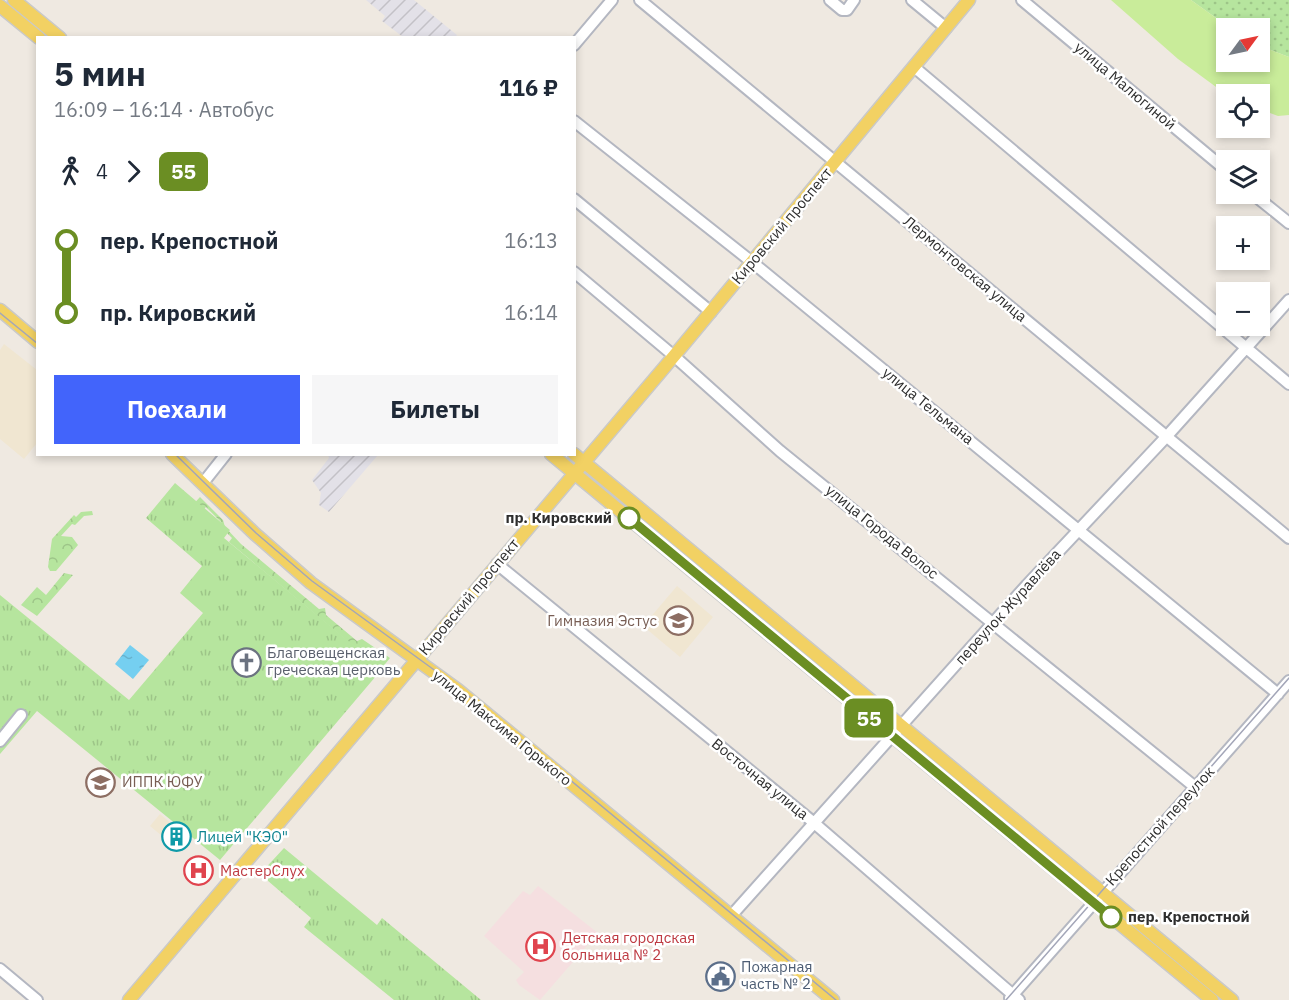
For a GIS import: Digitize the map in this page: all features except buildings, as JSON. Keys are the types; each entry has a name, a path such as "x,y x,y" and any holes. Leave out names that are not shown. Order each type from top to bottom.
{"main road":[{"path":"14,0 58,36"},
{"name":"Кировский проспект","path":"129,1000 574,473 579,458 674,356 969,0"},
{"path":"0,6 37,36"},
{"path":"0,310 36,340"},
{"name":"улица Максима Горького","path":"174,456 255,534 311,583 415,661 458,690 833,1000"},
{"path":"553,456 891,736 1096,897 1232,1000"},
{"path":"579,458 900,726 1212,1000"}],"street":[{"path":"576,43 612,0"},
{"name":"Лермонтовская улица","path":"640,0 1289,538"},
{"path":"830,0 842,10 847,10 854,0"},
{"path":"912,0 946,28"},
{"name":"улица Малюгиной","path":"1022,0 1216,162"},
{"path":"914,67 1289,384"},
{"name":"улица Тельмана","path":"576,123 752,262 1278,694"},
{"path":"576,201 711,312"},
{"path":"1265,204 1289,223"},
{"name":"улица Города Волос","path":"576,274 674,356 780,451 1195,787"},
{"name":"переулок Журавлёва","path":"730,916 994,622 1167,436 1289,300"},
{"path":"203,483 224,456"},
{"name":"Восточная улица","path":"496,564 813,822 1013,998"},
{"name":"Крепостной переулок","path":"1013,998 1096,897 1289,681"},
{"path":"0,741 21,715"},
{"path":"0,969 37,1000"}],"shaded area":[{"path":"366,0 414,0 457,35 402,36 382,21 385,16"},
{"path":"4,344 36,369 36,444 24,459 0,439 0,350"},
{"path":"328,456 377,456 329,512 319,505 321,493 312,480"},
{"name":"Гимназия Эстус","path":"677,586 713,617 680,657 643,626"},
{"name":"Лицей \"КЭО\"","path":"160,814 190,839 180,851 150,826"},
{"name":"Детская городская больница № 2","path":"538,886 598,933 540,1000 519,985 516,980 524,972 484,936 523,891 530,895"}],"green space":[{"path":"1111,0 1191,0 1216,18 1216,72 1270,72 1270,50 1289,57 1289,115 1278,116 1270,113 1270,84 1216,84 1216,87 1178,59"},
{"path":"1191,0 1289,0 1289,57 1270,50 1270,18 1216,18"},
{"path":"175,483 230,530 224,538 382,669 220,860 37,711 0,754 0,595 129,700 203,613 180,593 202,566 146,518"},
{"path":"200,497 223,520 225,527 241,544 319,609 325,608 326,615 357,641 362,639 390,658 381,669 229,542 232,538 223,529 221,522 206,507 198,515 190,508"},
{"path":"92,511 93,515 84,516 75,525 72,524 61,536 72,537 78,545 56,571 50,571 48,567 52,539 74,515 76,517 81,512"},
{"path":"64,573 73,575 37,616 21,605 37,587 46,595"},
{"path":"284,848 377,925 382,918 481,1000 394,1000 304,927 311,918 260,874"}],"water":[{"path":"130,645 149,660 133,679 115,664"}],"tram line":[{"path":"0,313 36,342"},
{"path":"177,456 256,533 312,581 459,688 836,1000"},
{"path":"1006,1000 1289,678"}],"bus line":[{"name":"55","path":"629,518 1111,917"}],"place":[{"name":"пр. Кировский","path":"629,518"},
{"name":"Гимназия Эстус","path":"678,621"},
{"name":"Благовещенская греческая церковь","path":"246,662"},
{"name":"ИППК ЮФУ","path":"101,782"},
{"name":"Лицей \"КЭО\"","path":"176,837"},
{"name":"МастерСлух","path":"199,871"},
{"name":"пер. Крепостной","path":"1111,917"},
{"name":"Детская городская больница № 2","path":"541,947"},
{"name":"Пожарная часть № 2","path":"720,976"}]}
